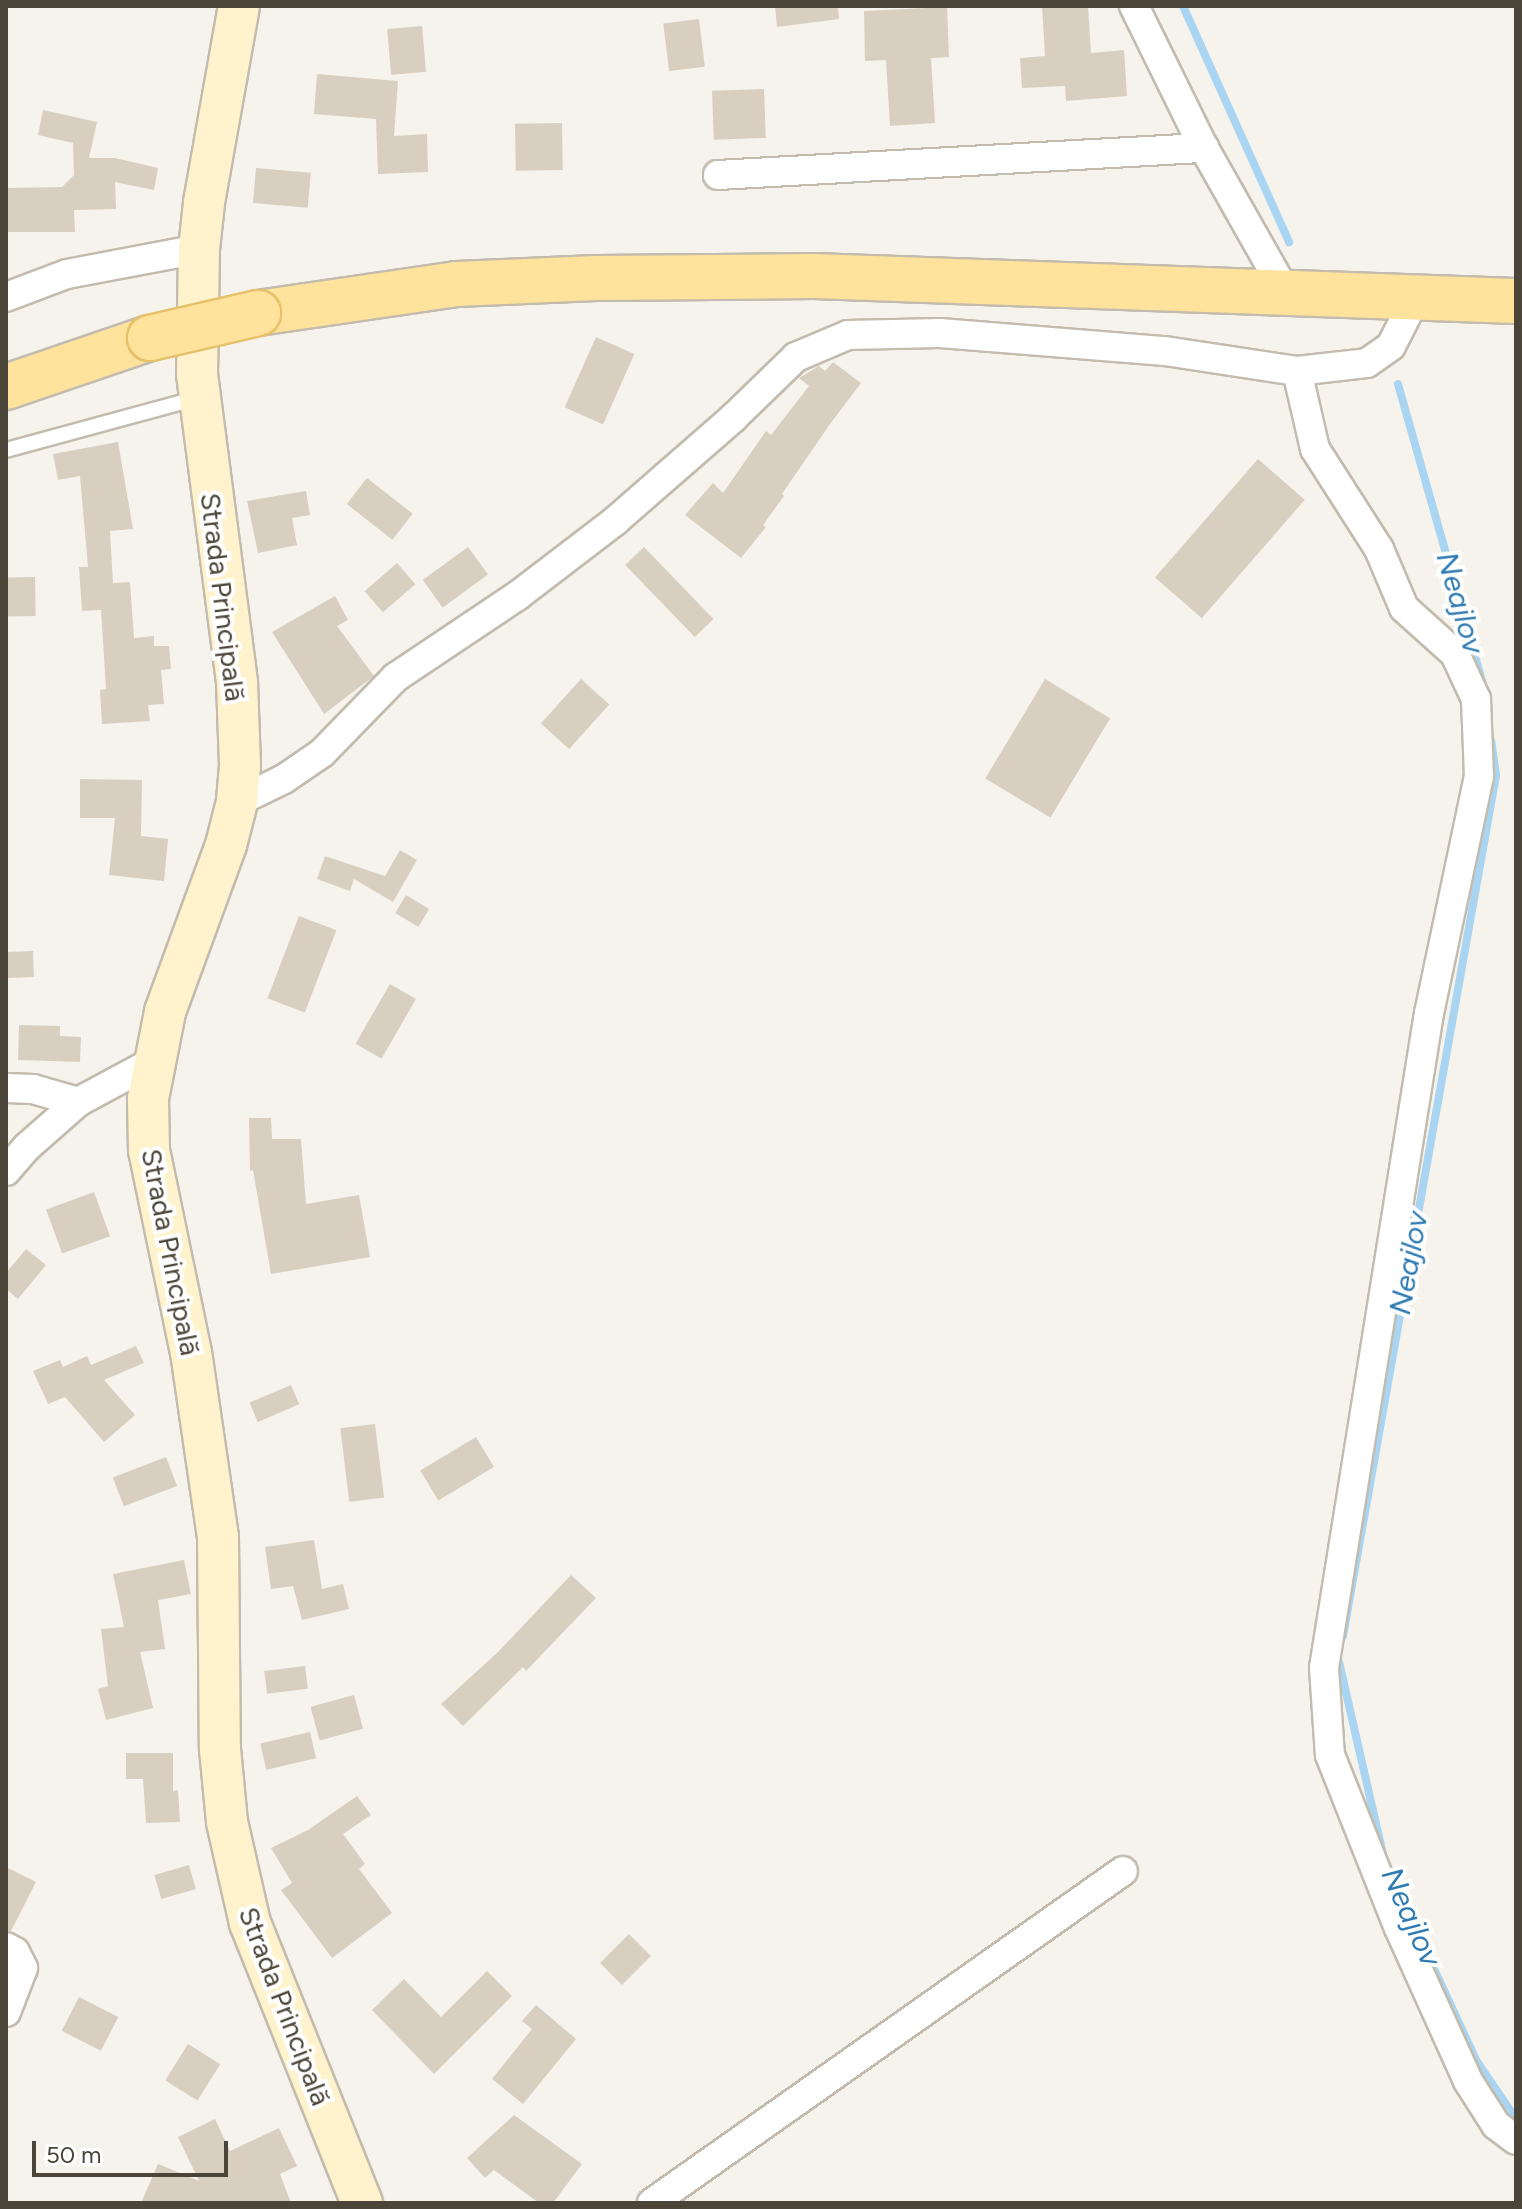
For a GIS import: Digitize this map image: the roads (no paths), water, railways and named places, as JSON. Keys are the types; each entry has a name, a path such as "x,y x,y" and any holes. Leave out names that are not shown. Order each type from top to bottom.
{"main road":[{"name":"Strada Principală","path":"239,6 199,249 199,398 237,683 240,766 237,802 226,845 165,1012 148,1099 149,1150 191,1352 218,1537 220,1749 227,1822 250,1923 362,2203"},
{"path":"6,387 150,338 258,313 457,284 596,278 814,276 1516,301"}],"street":[{"path":"1134,6 1204,148 1286,293"},
{"path":"718,175 1204,148"},
{"path":"6,297 67,274 199,249"},
{"path":"237,802 284,779 322,753 396,677 517,596 615,521 733,418 796,357 848,335 940,333 1165,351 1297,371 1367,363 1391,346 1416,297"},
{"path":"1297,371 1315,449 1379,549 1404,608 1455,654 1476,699 1479,776 1429,1013 1324,1668 1330,1755 1388,1902 1468,2081 1496,2125 1516,2140"},
{"path":"6,1171 27,1147 78,1102 154,1061"},
{"path":"6,1088 33,1089 78,1102"},
{"path":"652,2203 1123,1871"},
{"path":"6,1947 15,1952 23,1968 6,2012"}],"lane":[{"path":"6,450 199,398"}],"waterway":[{"name":"Neajlov","path":"1183,6 1289,242"},
{"name":"Neajlov","path":"1398,384 1484,687"},
{"name":"Neajlov","path":"1343,1636 1496,775 1491,740"},
{"name":"Neajlov","path":"1339,1662 1383,1854"},
{"name":"Neajlov","path":"1404,1904 1476,2060 1516,2119"}]}
